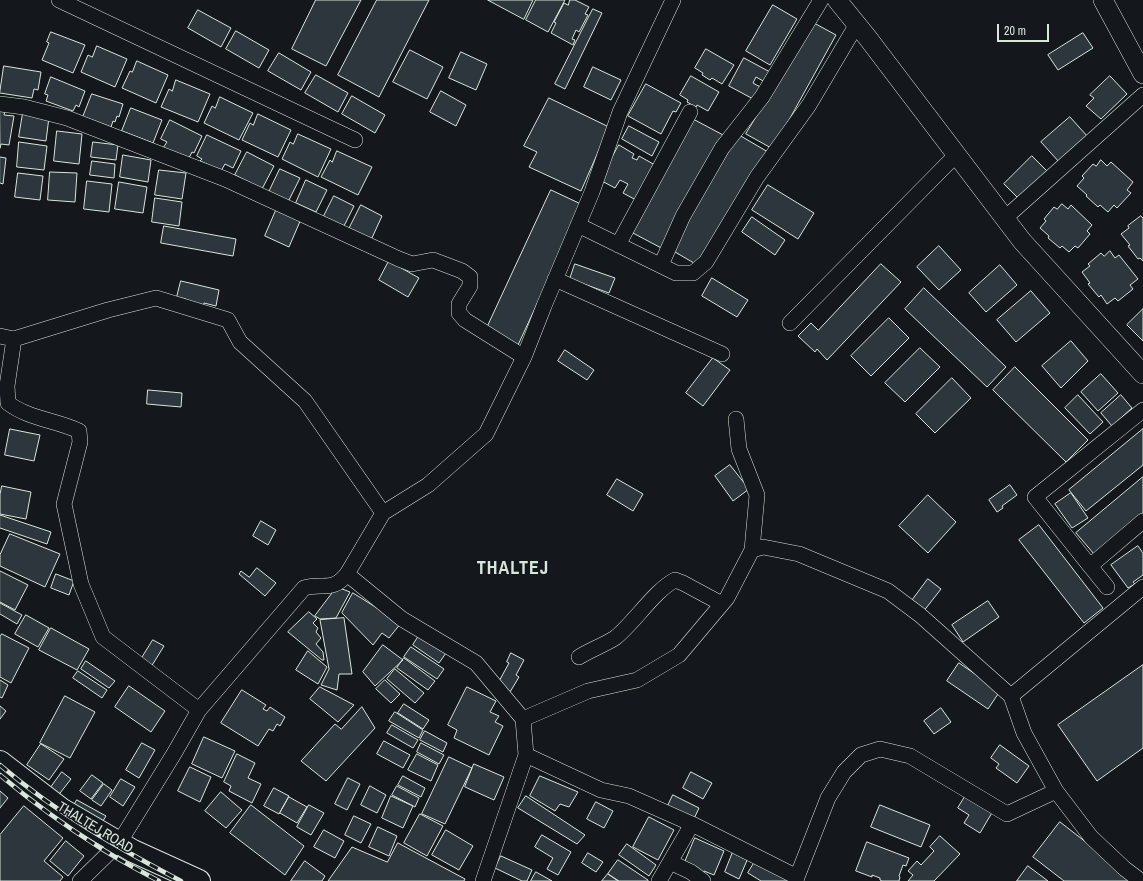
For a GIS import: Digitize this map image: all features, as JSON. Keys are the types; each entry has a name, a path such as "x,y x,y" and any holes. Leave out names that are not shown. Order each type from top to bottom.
{"main road":[{"name":"THALTEJ ROAD","path":"0,762 61,809 133,851 199,881"}],"street":[{"path":"59,0 355,140"},
{"path":"80,881 119,843 199,710 304,588 314,585 334,586 342,580 383,513 428,485 486,434 524,357 592,192 620,112 673,0"},
{"path":"661,265 683,216 722,148 762,97 821,0"},
{"path":"837,0 857,24 1022,241 1143,374"},
{"path":"1103,0 1143,74"},
{"path":"578,225 676,273 693,273 706,262 757,177 808,104 857,24"},
{"path":"1005,218 1143,95"},
{"path":"0,104 24,107 68,118 226,178 412,264 433,260 462,271 470,277 470,286 459,304 458,313 465,320 524,357"},
{"path":"618,244 690,112"},
{"path":"790,323 956,154"},
{"path":"555,279 722,354"},
{"path":"199,710 102,637 81,584 64,504 80,442 79,431 18,410 8,402 7,338 156,298 228,320 240,342 305,401 383,513"},
{"path":"1107,587 1035,497 1143,410"},
{"path":"523,719 588,691 637,680 679,655 727,598 752,550 757,495 739,449 736,419"},
{"path":"1090,566 1143,521"},
{"path":"752,550 763,547 798,554 888,591 920,615 1011,696 1024,733 1056,791 1091,837 1125,869 1141,881"},
{"path":"347,574 402,619 476,663 523,719 526,755 483,881"},
{"path":"579,657 614,638 667,584 675,580 722,604"},
{"path":"1011,696 1143,587"},
{"path":"526,755 601,790 629,796 692,824 796,879 828,798 844,772 861,755 880,749 910,756 1007,814 1056,791"},
{"path":"660,881 692,824"},
{"path":"670,862 691,872 703,881"}],"building":[{"path":"316,0 361,0 326,66 292,49"},
{"path":"377,0 429,0 379,97 338,75"},
{"path":"488,0 533,0 524,19"},
{"path":"536,0 565,0 548,32 526,20"},
{"path":"570,0 575,0 589,7 585,14 588,15 579,32 576,30 572,39 575,40 573,45 551,33 556,23 554,22 564,3 568,5"},
{"path":"773,5 797,19 770,65 746,51"},
{"path":"593,9 602,13 565,89 555,84"},
{"path":"198,10 231,28 221,47 188,28"},
{"path":"814,23 836,35 773,149 746,134"},
{"path":"236,31 269,50 259,68 226,49"},
{"path":"51,32 85,45 73,73 42,60 49,43 47,42"},
{"path":"1083,33 1093,48 1058,70 1048,55"},
{"path":"97,46 127,59 115,87 81,72 88,55 92,57"},
{"path":"706,49 734,65 722,84 712,78 710,80 695,68"},
{"path":"410,50 443,67 427,99 393,82"},
{"path":"461,52 487,64 476,90 449,78"},
{"path":"279,53 311,72 301,90 268,71"},
{"path":"744,58 770,72 765,82 756,77 753,83 762,88 755,100 729,86"},
{"path":"137,61 168,75 156,103 122,88 130,71 132,72"},
{"path":"4,66 41,72 38,90 34,89 32,98 0,93"},
{"path":"593,67 621,80 611,100 584,87"},
{"path":"316,75 348,93 338,112 305,93"},
{"path":"691,76 719,92 708,111 687,102 688,100 680,95"},
{"path":"1110,76 1127,94 1101,119 1086,106 1094,98 1090,95"},
{"path":"51,77 85,91 79,107 76,105 73,111 46,101 48,95 45,94"},
{"path":"176,80 210,94 198,122 161,107 169,89 172,91"},
{"path":"646,84 681,103 676,112 673,111 661,134 628,116"},
{"path":"441,91 466,105 456,126 430,112"},
{"path":"92,94 123,104 119,117 117,116 115,122 113,121 111,127 83,117"},
{"path":"352,96 385,115 375,133 342,114"},
{"path":"220,97 253,113 239,140 204,123 212,106 215,108"},
{"path":"549,98 609,127 581,191 529,167 537,152 524,146"},
{"path":"131,108 162,120 153,143 122,131"},
{"path":"0,110 5,111 4,115 14,116 9,145 1,144 0,148"},
{"path":"23,113 49,117 46,141 19,137"},
{"path":"258,114 291,130 278,157 242,140 250,123 253,125"},
{"path":"1070,117 1088,137 1060,163 1041,142"},
{"path":"693,119 725,136 665,250 633,233"},
{"path":"170,120 202,136 194,153 192,152 188,160 163,148 167,142 161,139"},
{"path":"629,126 659,142 652,156 622,139"},
{"path":"57,131 82,134 79,164 54,161"},
{"path":"298,134 331,149 318,177 282,159 290,142 293,144"},
{"path":"207,135 241,151 233,168 225,164 221,171 200,161 202,159 197,156"},
{"path":"739,135 768,152 699,266 670,249"},
{"path":"19,142 47,146 44,170 17,167"},
{"path":"93,142 118,145 116,160 91,157"},
{"path":"619,145 634,154 632,158 637,160 639,156 655,165 636,200 623,193 628,184 620,180 615,188 600,180"},
{"path":"337,151 372,167 358,195 321,177 330,160 332,162"},
{"path":"247,152 274,166 262,189 235,175"},
{"path":"123,155 151,160 148,182 120,177"},
{"path":"1032,156 1050,174 1022,202 1004,184"},
{"path":"0,157 6,158 3,184 0,183"},
{"path":"1101,160 1107,166 1111,162 1133,182 1127,190 1131,193 1117,208 1114,205 1108,212 1100,205 1098,207 1077,186 1084,178 1082,176 1093,164 1096,166"},
{"path":"92,161 115,164 114,178 90,175"},
{"path":"280,169 300,178 288,202 269,192"},
{"path":"159,170 186,173 182,199 155,195"},
{"path":"50,172 77,173 75,202 48,200"},
{"path":"18,173 43,176 40,200 15,197"},
{"path":"306,180 327,190 316,212 296,203"},
{"path":"87,181 112,184 109,212 84,209"},
{"path":"119,182 147,187 143,213 115,209"},
{"path":"768,185 814,213 798,239 752,210"},
{"path":"551,190 583,205 518,345 486,330"},
{"path":"334,196 354,206 343,228 323,218"},
{"path":"155,198 182,202 179,226 152,222"},
{"path":"1062,204 1068,209 1071,205 1092,225 1087,231 1090,234 1078,248 1075,246 1069,252 1062,246 1060,248 1048,238 1049,236 1040,228 1046,221 1044,219 1054,207 1057,209"},
{"path":"361,205 382,216 371,240 349,229"},
{"path":"277,208 301,219 289,247 265,236"},
{"path":"1141,216 1143,218 1143,261 1140,258 1138,259 1128,246 1130,245 1121,234 1129,228 1128,226"},
{"path":"752,217 785,240 775,255 742,232"},
{"path":"164,226 236,239 233,256 161,243"},
{"path":"939,246 961,270 939,290 917,267"},
{"path":"1110,251 1115,258 1119,255 1138,279 1130,285 1133,289 1118,301 1115,298 1107,304 1101,295 1099,297 1088,284 1090,283 1082,272 1090,266 1088,264 1101,253 1104,256"},
{"path":"389,261 419,278 408,297 379,280"},
{"path":"575,264 615,278 609,293 570,279"},
{"path":"881,264 901,282 827,360 817,349 815,352 798,336 811,323 818,330"},
{"path":"1000,265 1017,285 986,312 969,293"},
{"path":"712,278 748,300 737,317 702,296"},
{"path":"181,281 219,290 216,306 204,303 203,307 185,302 186,299 177,297"},
{"path":"924,288 1006,367 987,387 905,309"},
{"path":"1031,291 1050,313 1016,342 997,320"},
{"path":"1143,309 1143,341 1127,325"},
{"path":"889,318 909,338 871,376 851,356"},
{"path":"1071,341 1088,361 1061,388 1042,366"},
{"path":"920,348 940,367 905,402 885,383"},
{"path":"565,350 594,370 587,380 558,361"},
{"path":"713,358 730,370 703,406 686,393"},
{"path":"1015,367 1088,440 1066,462 993,390"},
{"path":"1101,374 1118,393 1098,411 1081,392"},
{"path":"952,378 971,398 935,433 916,414"},
{"path":"148,390 182,393 181,407 147,404"},
{"path":"1078,395 1103,422 1090,434 1065,408"},
{"path":"1121,395 1132,408 1112,426 1101,413"},
{"path":"10,429 40,435 34,461 5,455"},
{"path":"1143,429 1143,465 1086,511 1069,490"},
{"path":"730,465 749,489 733,501 715,476"},
{"path":"1143,477 1143,513 1094,554 1076,533"},
{"path":"617,479 643,494 633,511 607,495"},
{"path":"1010,485 1017,495 1002,506 1003,508 997,512 989,500"},
{"path":"2,486 31,492 26,519 0,514 0,495"},
{"path":"1071,493 1088,518 1072,528 1055,504"},
{"path":"928,495 956,522 928,553 899,526"},
{"path":"0,515 51,532 47,544 0,528"},
{"path":"261,521 276,530 268,545 253,536"},
{"path":"1039,525 1103,608 1084,623 1019,540"},
{"path":"10,534 60,554 45,587 0,566 0,555"},
{"path":"1138,546 1143,553 1143,575 1133,582 1135,584 1128,588 1111,565"},
{"path":"257,568 276,583 265,596 239,574 241,571 249,577"},
{"path":"0,571 28,585 15,610 0,602"},
{"path":"56,574 74,581 69,595 51,588"},
{"path":"928,579 941,589 923,612 911,602"},
{"path":"337,587 350,592 336,618 320,619 315,616"},
{"path":"353,593 401,623 389,638 382,633 373,645 342,613"},
{"path":"988,601 999,617 963,642 952,625"},
{"path":"0,603 22,615 17,624 0,614"},
{"path":"309,612 317,619 313,623 318,628 316,632 321,638 316,644 323,652 324,660 322,660 288,632"},
{"path":"26,615 49,628 38,647 15,634"},
{"path":"344,618 352,674 339,674 337,690 321,685 329,669 320,620"},
{"path":"51,628 89,649 77,670 39,650"},
{"path":"2,634 29,648 11,683 0,677 0,637"},
{"path":"420,634 446,653 439,663 413,645"},
{"path":"153,640 164,646 151,667 140,661"},
{"path":"383,645 403,660 375,686 363,672"},
{"path":"411,647 444,669 437,679 404,657"},
{"path":"308,651 327,667 318,684 296,670"},
{"path":"511,653 524,660 516,675 519,677 510,692 497,685 509,663 507,662"},
{"path":"404,658 435,681 428,690 397,668"},
{"path":"86,661 115,681 109,688 81,669"},
{"path":"959,663 1000,691 988,709 947,681"},
{"path":"1143,665 1143,748 1097,781 1058,725"},
{"path":"395,669 424,693 415,703 387,679"},
{"path":"78,671 107,690 102,698 73,678"},
{"path":"0,680 8,685 2,698 0,697"},
{"path":"385,680 400,694 391,703 376,689"},
{"path":"129,686 165,711 151,732 115,707"},
{"path":"320,687 354,705 338,722 310,699"},
{"path":"467,687 496,701 490,712 499,716 495,722 503,726 489,755 454,738 457,730 448,725"},
{"path":"242,690 266,705 263,709 267,711 270,707 285,717 280,726 277,724 273,731 269,729 258,746 221,723"},
{"path":"65,696 95,712 70,758 40,743"},
{"path":"404,704 429,720 423,729 398,713"},
{"path":"0,706 6,711 0,719"},
{"path":"362,707 375,728 326,781 301,761 335,724 341,729"},
{"path":"941,708 951,722 934,734 924,721"},
{"path":"395,712 423,730 419,738 389,721"},
{"path":"392,725 418,740 413,748 387,733"},
{"path":"425,731 447,743 443,752 420,740"},
{"path":"204,737 235,751 222,778 192,764"},
{"path":"384,741 410,755 403,768 377,754"},
{"path":"142,743 155,750 139,778 126,770"},
{"path":"421,743 444,755 439,764 417,752"},
{"path":"41,744 64,759 49,780 27,765"},
{"path":"1000,745 1029,766 1017,783 996,768 999,764 991,758"},
{"path":"237,754 255,763 248,778 261,784 252,803 229,791 231,786 224,782"},
{"path":"417,754 438,765 431,781 408,770"},
{"path":"449,757 472,768 445,824 422,814"},
{"path":"474,764 504,777 494,800 465,787"},
{"path":"190,767 211,777 200,802 178,791"},
{"path":"62,772 71,779 57,797 49,790"},
{"path":"691,772 712,783 703,799 683,788"},
{"path":"92,775 103,783 91,799 80,791"},
{"path":"403,776 425,788 421,797 398,785"},
{"path":"540,776 578,792 569,807 560,804 555,811 530,796"},
{"path":"348,778 360,784 347,810 335,804"},
{"path":"121,779 135,787 123,806 110,797"},
{"path":"104,784 112,790 101,806 92,800"},
{"path":"370,786 386,795 377,813 361,805"},
{"path":"397,786 419,798 415,807 392,795"},
{"path":"274,788 289,796 279,814 264,806"},
{"path":"0,791 8,798 0,808"},
{"path":"221,792 242,810 226,828 205,811"},
{"path":"673,795 699,808 692,823 666,810"},
{"path":"966,795 993,811 980,833 964,823 969,815 958,808"},
{"path":"391,796 413,806 403,828 382,818"},
{"path":"526,796 585,835 577,844 518,808"},
{"path":"289,797 307,807 297,823 280,813"},
{"path":"77,800 106,816 101,824 72,809"},
{"path":"596,802 613,811 604,828 587,819"},
{"path":"251,805 304,846 285,875 230,833"},
{"path":"309,805 324,813 311,835 297,827"},
{"path":"880,805 930,825 921,847 871,827"},
{"path":"24,806 63,838 44,861 63,877 60,881 0,881 0,835"},
{"path":"420,814 443,826 427,856 404,843"},
{"path":"354,816 371,824 361,843 345,835"},
{"path":"649,817 674,830 658,860 633,847"},
{"path":"1060,822 1136,881 1064,881 1033,857"},
{"path":"378,827 397,836 389,856 369,847"},
{"path":"324,830 344,841 335,858 314,847"},
{"path":"446,830 473,846 459,870 432,855"},
{"path":"542,835 571,852 558,875 547,869 553,858 535,847"},
{"path":"940,836 960,854 934,881 908,881 913,875 908,871 917,861 921,865 934,851 930,847"},
{"path":"695,838 724,851 714,875 704,871 703,873 685,862"},
{"path":"66,841 84,856 68,876 50,861"},
{"path":"867,842 909,858 906,866 903,865 899,876 899,881 882,881 880,878 872,875 872,877 856,871"},
{"path":"398,843 465,879 464,881 328,881 352,847 387,862"},
{"path":"627,844 656,865 649,876 619,855"},
{"path":"733,852 748,858 739,879 725,872"},
{"path":"588,853 603,862 596,872 582,863"},
{"path":"501,856 532,870 527,881 522,881 495,868"},
{"path":"618,860 648,881 619,881 608,874"},
{"path":"756,860 790,881 761,881 748,873"},
{"path":"305,861 325,876 322,881 291,881"},
{"path":"1028,866 1048,881 1017,881"},
{"path":"536,872 552,881 531,881"},
{"path":"608,874 618,881 602,881"}],"railway":[{"path":"0,765 65,814 134,856 181,881"},
{"path":"0,775 76,832 116,858 159,881"}],"district":[{"name":"THALTEJ","path":"513,569"}]}
